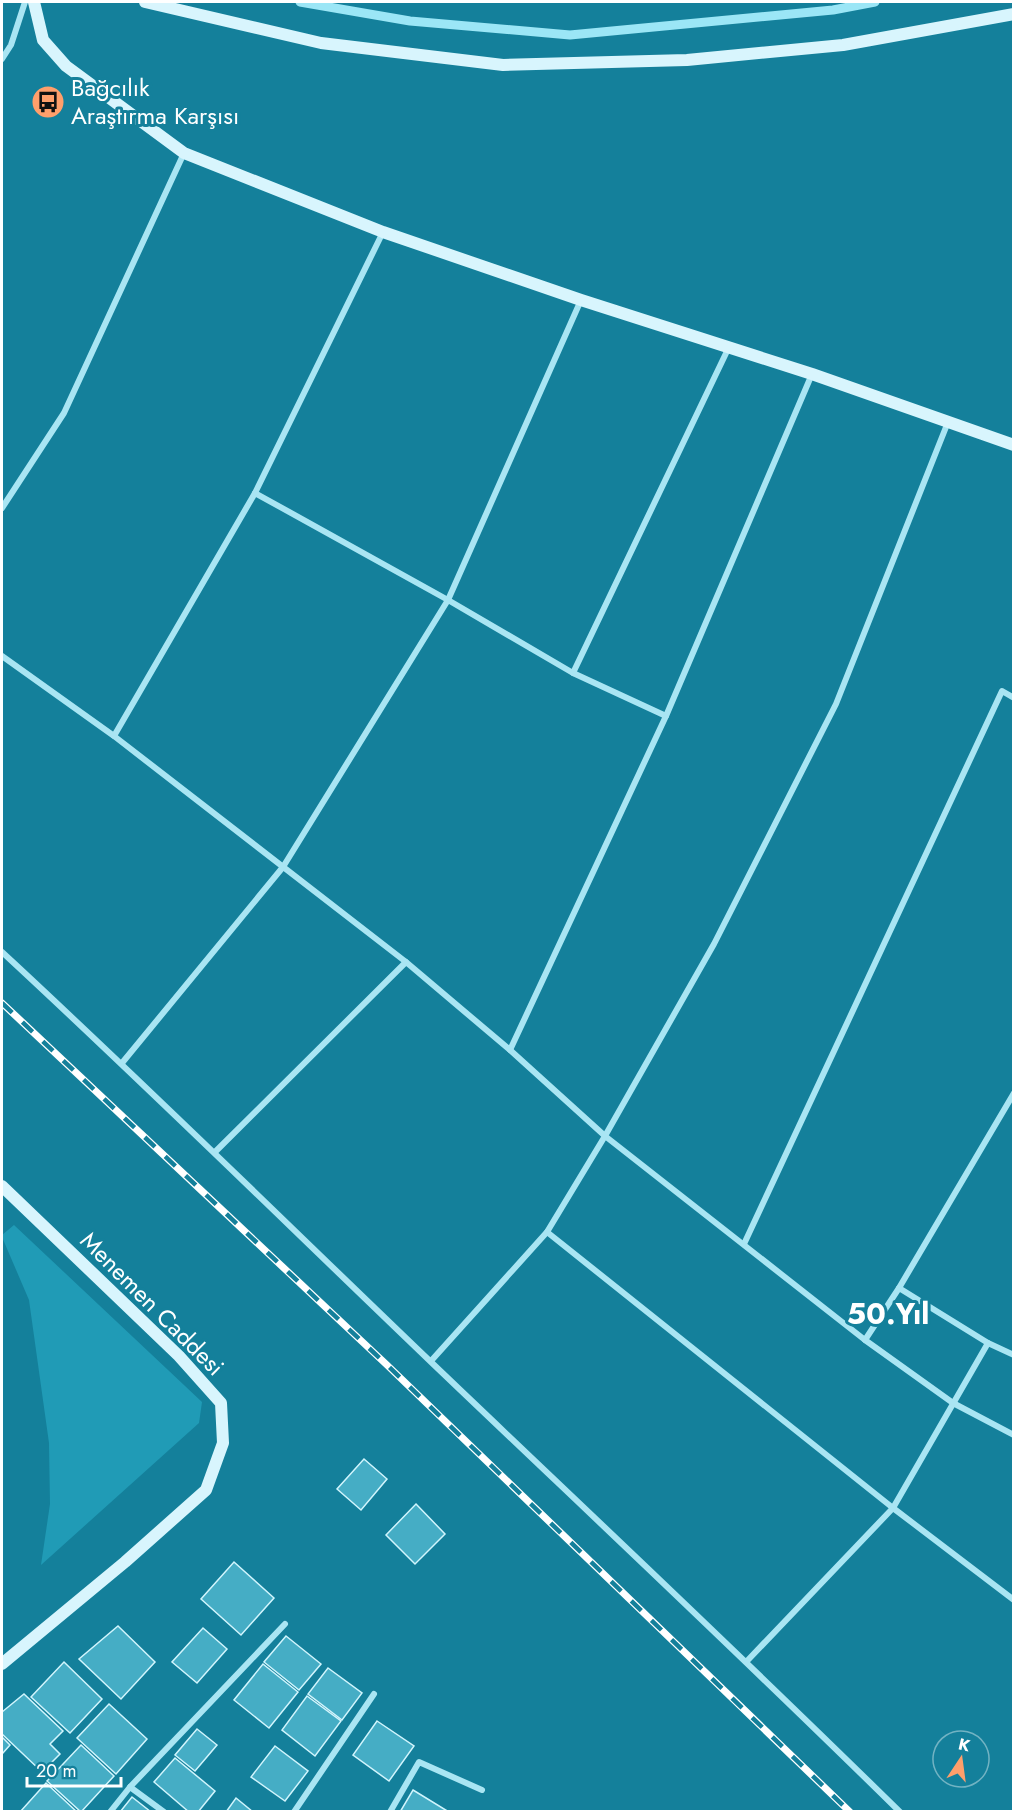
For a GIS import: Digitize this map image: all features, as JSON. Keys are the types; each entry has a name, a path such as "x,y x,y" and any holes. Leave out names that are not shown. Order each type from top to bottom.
{"main road":[{"path":"34,2 44,40 66,66 184,153 383,232 581,300 812,374 1014,445"},
{"path":"146,2 321,43 503,65 687,60 843,45 1014,14"},
{"name":"Menemen Caddesi","path":"2,1186 180,1356 221,1403 223,1443 206,1490 125,1562 2,1664"}],"street":[{"path":"2,59 11,45 25,2"},
{"path":"2,508 64,413 184,153"},
{"path":"114,736 255,493 383,232"},
{"path":"122,1063 283,867 448,600 581,300"},
{"path":"573,673 729,347"},
{"path":"510,1050 666,716 812,374"},
{"path":"431,1361 547,1232 605,1136 714,944 836,704 948,422"},
{"path":"255,493 448,600 573,673 666,716"},
{"path":"2,656 114,736 406,962 510,1050 605,1136 865,1340 953,1403 1014,1435"},
{"path":"744,1244 1002,692 1014,698"},
{"path":"2,952 122,1063 747,1661 900,1812"},
{"path":"215,1152 406,962"},
{"path":"865,1340 899,1288 1014,1093"},
{"path":"547,1232 893,1508 1014,1600"},
{"path":"899,1288 988,1342 1014,1355"},
{"path":"747,1661 893,1508 988,1342"},
{"path":"110,1812 130,1787 285,1624"},
{"path":"294,1812 374,1694"},
{"path":"390,1812 419,1762 482,1790"},
{"path":"130,1787 164,1812"}],"shaded area":[{"path":"14,1225 202,1402 199,1423 41,1565 50,1504 49,1443 29,1300 2,1237"}],"building":[{"path":"364,1459 387,1479 361,1510 337,1489"},
{"path":"416,1504 445,1534 415,1564 386,1535"},
{"path":"234,1562 274,1598 241,1635 201,1599"},
{"path":"118,1626 155,1662 121,1699 79,1659"},
{"path":"203,1628 227,1649 197,1683 172,1662"},
{"path":"286,1636 321,1664 299,1690 264,1662"},
{"path":"64,1662 102,1699 70,1733 31,1697"},
{"path":"263,1664 298,1692 269,1728 234,1700"},
{"path":"328,1668 362,1693 342,1720 308,1694"},
{"path":"24,1694 63,1731 50,1744 60,1754 42,1772 2,1734 2,1712"},
{"path":"307,1696 341,1721 315,1756 282,1730"},
{"path":"109,1704 147,1739 116,1774 77,1738"},
{"path":"377,1721 414,1746 389,1781 353,1755"},
{"path":"197,1729 217,1745 195,1771 175,1755"},
{"path":"2,1737 10,1745 2,1754"},
{"path":"81,1745 114,1776 81,1812 47,1781"},
{"path":"275,1746 308,1771 285,1801 251,1777"},
{"path":"175,1758 215,1791 198,1812 189,1812 154,1782"},
{"path":"46,1783 77,1812 20,1812"},
{"path":"413,1790 449,1812 400,1812"},
{"path":"132,1797 151,1812 120,1812"},
{"path":"236,1798 253,1812 226,1812"}],"waterway":[{"path":"300,2 410,21 570,35 833,10 875,2"}],"railway":[{"path":"2,1003 387,1365 850,1812"}],"place":[{"name":"Bağcılık Araştırma Karşısı","path":"48,102"}],"district":[{"name":"50.Yıl","path":"888,1314"}]}
